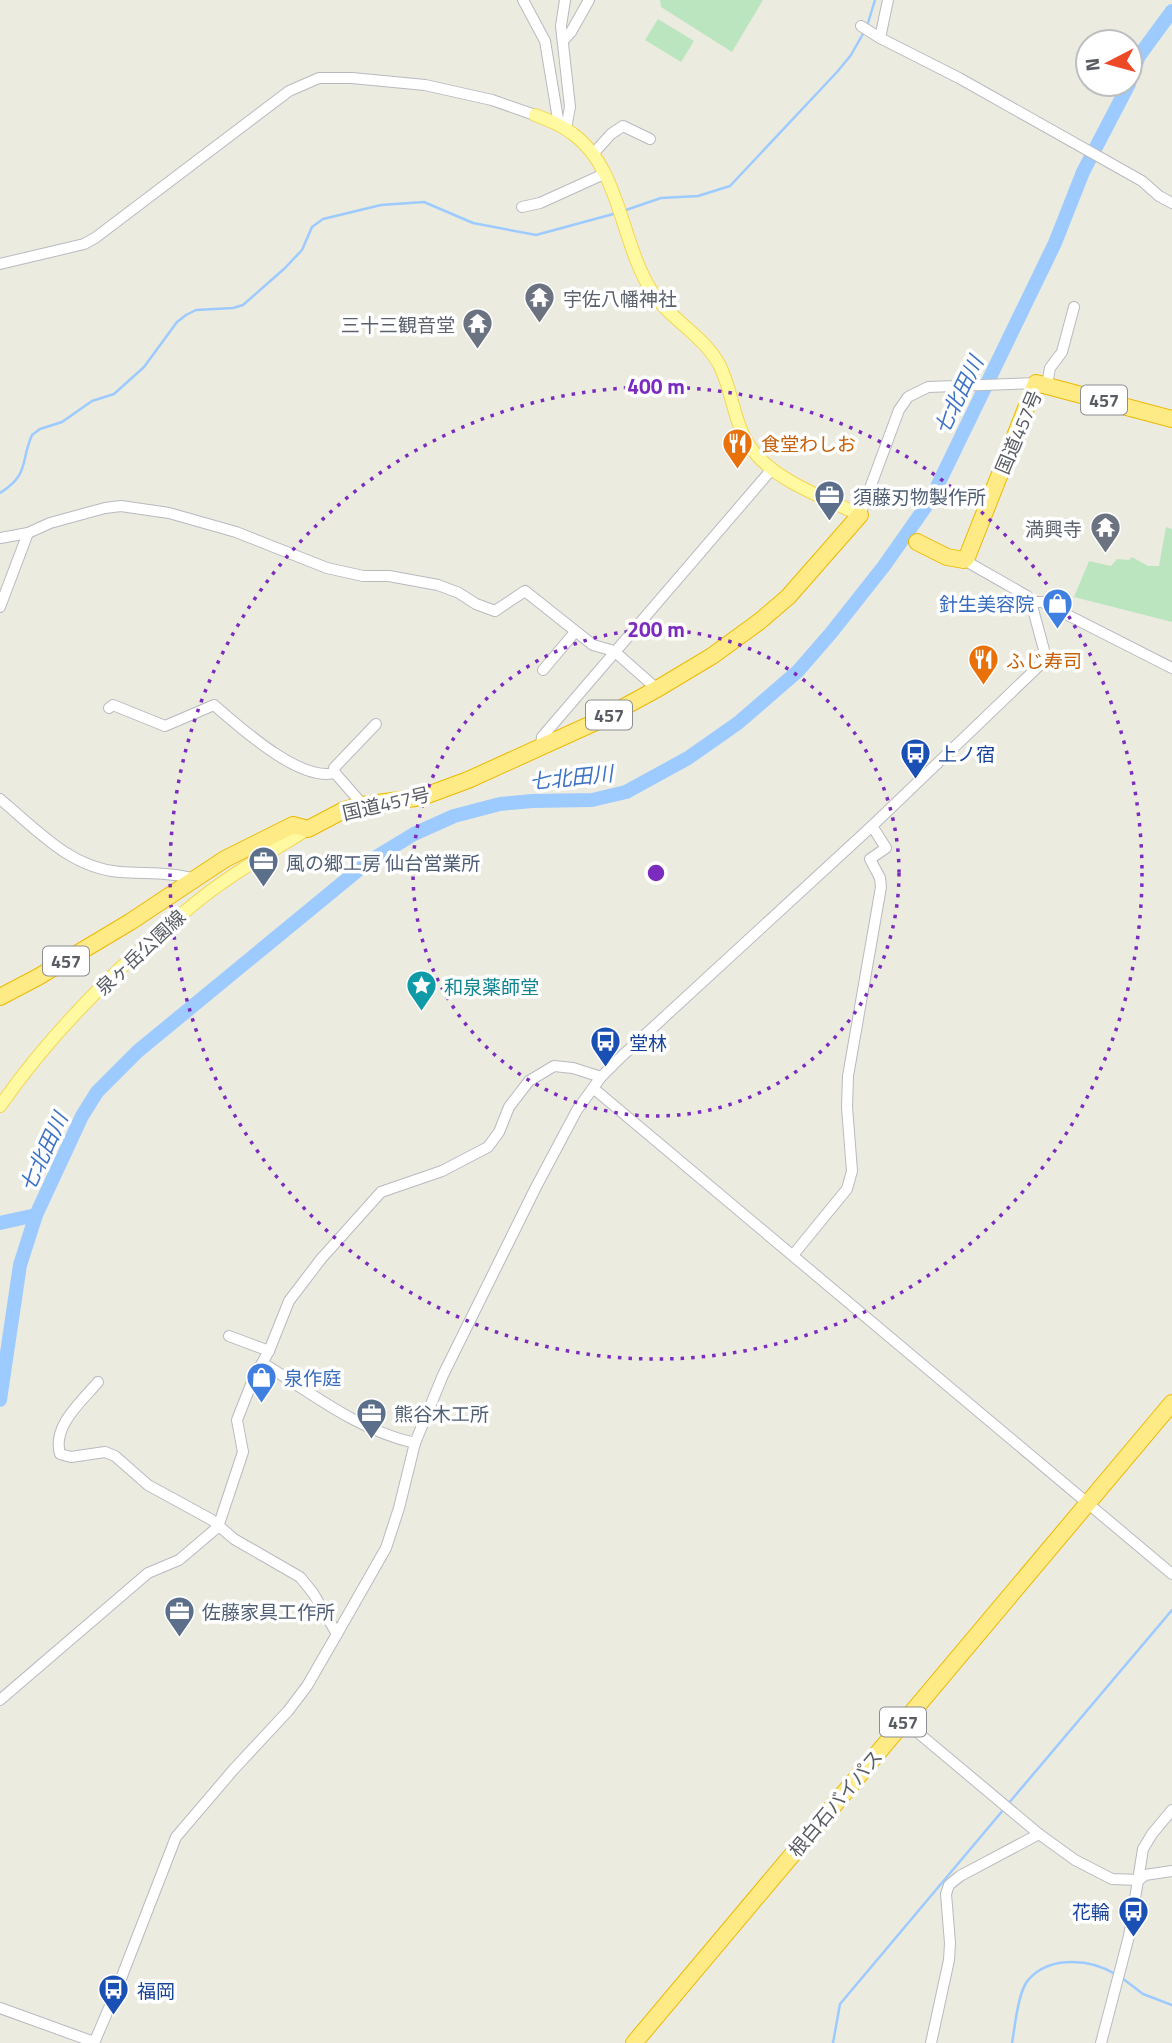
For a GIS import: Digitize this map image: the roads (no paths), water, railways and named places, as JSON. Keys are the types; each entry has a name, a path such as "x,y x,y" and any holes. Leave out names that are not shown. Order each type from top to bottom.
{"highway":[{"name":"国道457号","path":"964,560 1041,383 1172,419"},
{"name":"国道457号","path":"0,996 38,977 131,922 225,859 280,830 299,824 308,828 344,810 422,797 468,780 598,721 657,689 712,656 788,597 860,515"},
{"path":"917,542 947,557 964,560"},
{"name":"根白石バイパス","path":"634,2043 1172,1403"}],"main road":[{"path":"535,115 563,126 593,154 604,174 650,289 667,311 702,340 712,352 725,377 747,443 758,457 772,469 860,515"},
{"name":"泉ヶ岳公園線","path":"0,1106 20,1077 70,1019 121,968 189,907 308,828"}],"street":[{"path":"523,0 545,41 563,126"},
{"path":"563,126 570,107 561,26 565,0"},
{"path":"563,41 589,0"},
{"path":"878,37 888,0"},
{"path":"862,27 1050,128 1142,181 1172,203"},
{"path":"0,264 84,244 95,238 289,91 318,78 352,78 450,89 535,115"},
{"path":"593,154 611,134 623,126 650,139"},
{"path":"522,207 540,203 604,174"},
{"path":"860,515 903,403 922,388 1041,383 1062,352 1074,307"},
{"path":"541,746 542,737 772,469"},
{"path":"0,538 28,533 50,523 121,506 169,513 236,532 327,568 363,576 389,576 438,585 495,611 525,591 593,645 614,651 657,689"},
{"path":"0,607 28,533"},
{"path":"0,2008 94,2042 176,1837 307,1686 386,1548 415,1443 443,1375 577,1110 601,1077 1042,663 1044,650 1027,596 964,560"},
{"path":"1031,602 1042,603 1172,668"},
{"path":"543,670 575,632"},
{"path":"109,708 113,705 165,726 214,705 251,736 288,761 320,775 335,773"},
{"path":"363,805 335,773 334,768 376,724"},
{"path":"0,799 42,836 70,856 95,867 118,872 178,874 196,879"},
{"path":"793,1255 851,1179 848,1076 881,887 880,878 870,859 886,848 872,825"},
{"path":"0,1700 148,1573 179,1560 218,1527 243,1452 237,1420 289,1301 321,1259 381,1192 442,1171 488,1147 499,1132 509,1107 529,1081 554,1066 573,1068 601,1077"},
{"path":"593,1088 1172,1574"},
{"path":"229,1336 269,1352"},
{"path":"263,1363 370,1429 415,1443"},
{"path":"98,1382 65,1422 58,1440 60,1454 71,1457 105,1452 112,1455 148,1485 212,1520 218,1527 300,1577 313,1593 337,1634"},
{"path":"904,1721 1039,1834 1075,1860 1112,1879 1139,1880 1145,1875 1172,1871"},
{"path":"1101,2043 1134,1912 1145,1843 1172,1810"},
{"path":"931,2043 949,1960 946,1894 949,1885 960,1876 1039,1834"}],"waterway":[{"path":"867,26 875,0"},
{"name":"七北田川","path":"1144,49 1172,11"},
{"path":"623,211 661,198 698,196 730,186 837,72 864,32"},
{"name":"七北田川","path":"0,1400 20,1265 36,1215 82,1116 97,1092 138,1051 368,862 414,834 454,816 500,804 592,800 626,792 688,758 738,723 798,671 831,633 884,566 931,499 1055,243 1083,172 1122,98"},
{"path":"0,493 16,480 20,473 32,435 40,429 62,422 92,401 114,394 144,367 177,322 186,315 196,310 243,305 302,250 312,227 323,219 381,205 424,202 473,223 536,235 617,213"},
{"path":"0,1223 36,1215"},
{"path":"1008,1804 1172,1610"},
{"path":"833,2043 840,2004 1004,1809"},
{"path":"1012,2043 1022,1991 1038,1971 1060,1963 1072,1962 1096,1966 1117,1975"},
{"path":"1122,1978 1143,1994 1172,2005"}],"place":[{"name":"宇佐八幡神社","path":"540,325"},
{"name":"三十三観音堂","path":"478,351"},
{"name":"食堂わしお","path":"738,470"},
{"name":"須藤刃物製作所","path":"830,523"},
{"name":"満興寺","path":"1105,555"},
{"name":"針生美容院","path":"1057,630"},
{"name":"ふじ寿司","path":"983,687"},
{"name":"上ノ宿","path":"915,780"},
{"name":"風の郷工房 仙台営業所","path":"263,889"},
{"name":"和泉薬師堂","path":"421,1013"},
{"name":"堂林","path":"606,1069"},
{"name":"泉作庭","path":"261,1404"},
{"name":"熊谷木工所","path":"371,1440"},
{"name":"佐藤家具工作所","path":"179,1638"},
{"name":"花輪","path":"1133,1938"},
{"name":"福岡","path":"114,2017"}]}
